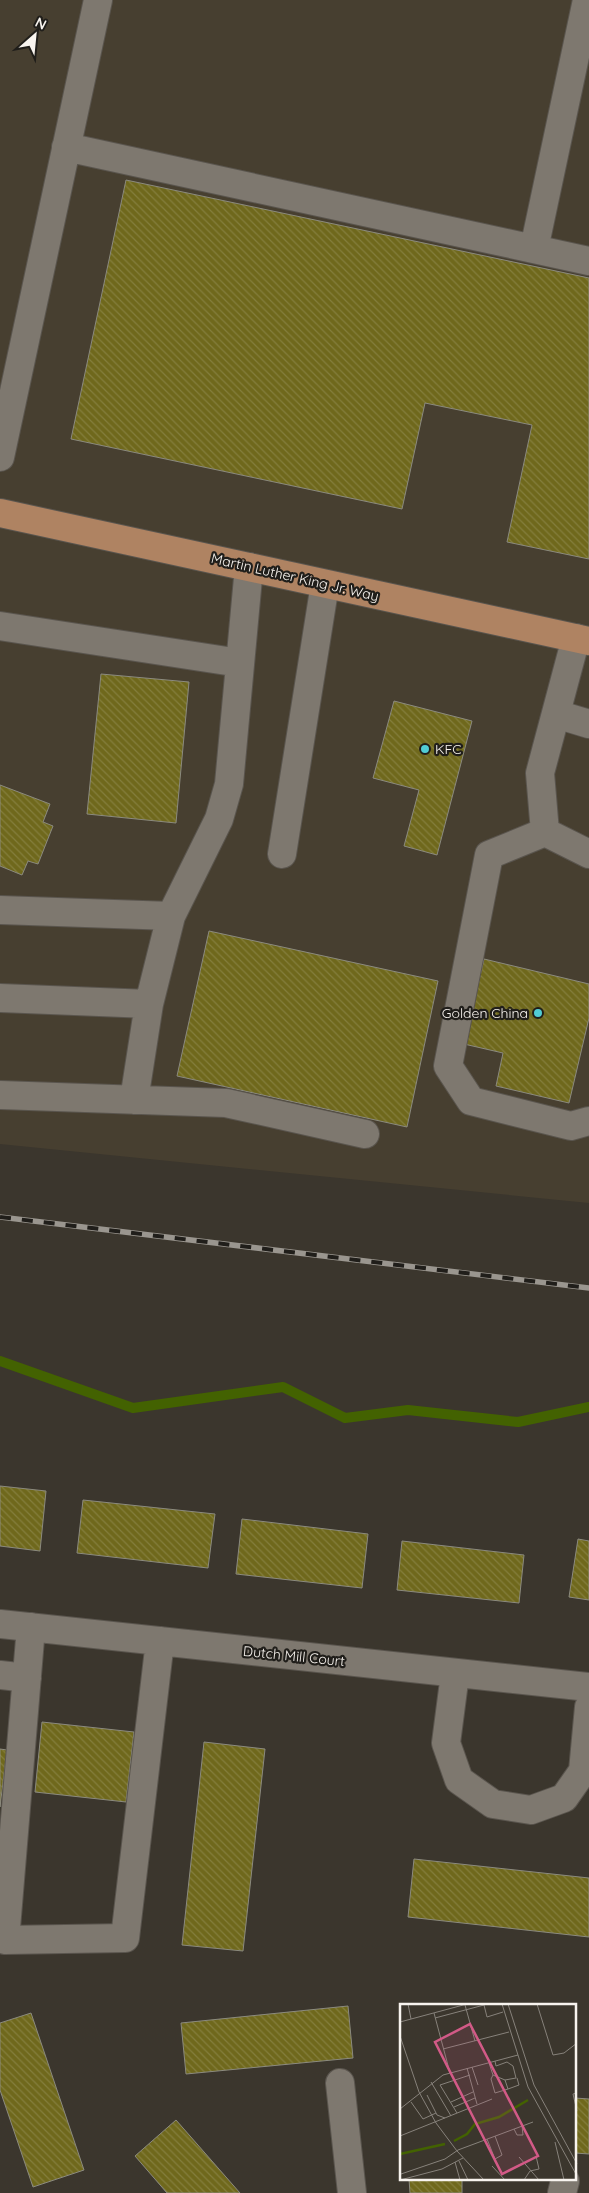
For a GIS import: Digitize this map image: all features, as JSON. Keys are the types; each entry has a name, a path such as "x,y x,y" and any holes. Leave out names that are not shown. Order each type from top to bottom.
{"main road":[{"name":"Martin Luther King Jr. Way","path":"0,513 249,566 485,620 582,639"}],"street":[{"path":"0,457 98,0"},
{"path":"534,249 587,0"},
{"path":"66,148 589,261"},
{"path":"134,1100 149,1004 171,916 219,819 229,784 249,566"},
{"path":"282,854 325,584"},
{"path":"0,626 240,663"},
{"path":"545,832 540,773 556,714 582,639"},
{"path":"556,714 589,724"},
{"path":"589,854 545,832 489,854 448,1066 471,1101 571,1126 589,1121"},
{"path":"0,910 171,916"},
{"path":"0,998 149,1004"},
{"path":"0,1095 226,1103 365,1134"},
{"name":"Dutch Mill Court","path":"0,1624 589,1687"},
{"path":"31,1628 3,1940 125,1938 160,1641"},
{"path":"455,1674 446,1743 459,1780 493,1804 531,1810 564,1798 583,1770 589,1707"},
{"path":"0,1675 27,1678"},
{"path":"340,2083 352,2193"}],"shaded area":[{"path":"0,0 589,0 589,1203 0,1144"}],"building":[{"path":"126,180 589,278 589,559 507,542 532,425 425,403 402,509 71,439"},
{"path":"101,674 189,682 176,823 87,814"},
{"path":"394,701 472,721 437,855 404,846 419,790 373,778"},
{"path":"0,785 50,804 43,822 53,826 38,864 28,861 22,875 0,866"},
{"path":"209,931 438,981 407,1127 177,1076"},
{"path":"484,959 589,984 589,1018 569,1103 496,1086 503,1053 464,1044"},
{"path":"0,1486 46,1491 40,1551 0,1546"},
{"path":"83,1500 215,1514 208,1568 77,1553"},
{"path":"242,1519 368,1534 362,1588 236,1574"},
{"path":"578,1539 589,1541 589,1600 569,1597"},
{"path":"402,1541 524,1555 519,1603 397,1590"},
{"path":"42,1722 134,1732 126,1802 35,1792"},
{"path":"204,1742 265,1749 243,1951 182,1945"},
{"path":"0,1749 7,1750 0,1807"},
{"path":"414,1859 589,1878 589,1937 408,1917"},
{"path":"348,2006 353,2058 186,2074 181,2023"},
{"path":"31,2013 84,2170 33,2187 0,2090 0,2023"},
{"path":"576,2098 589,2099 589,2154 576,2153"},
{"path":"176,2120 240,2193 167,2193 135,2156"},
{"path":"409,2180 462,2180 462,2193 410,2193"}],"waterway":[{"path":"0,1361 133,1408 283,1387 345,1418 408,1410 518,1422 589,1407"}],"railway":[{"path":"0,1217 589,1288"}],"place":[{"name":"KFC","path":"425,749"},
{"name":"Golden China","path":"538,1013"}]}
